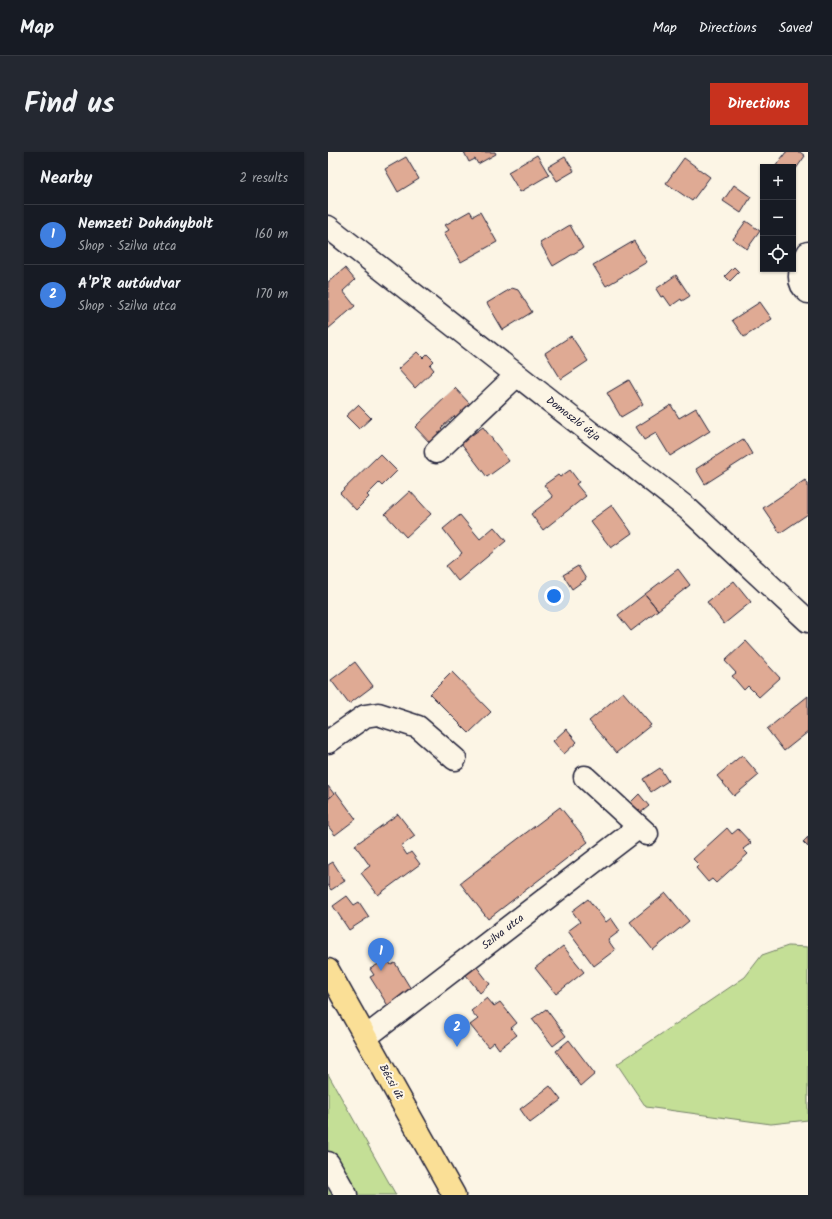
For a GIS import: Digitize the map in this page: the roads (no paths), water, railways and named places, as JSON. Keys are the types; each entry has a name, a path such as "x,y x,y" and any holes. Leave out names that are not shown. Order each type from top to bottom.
{"main road":[{"name":"Bécsi út","path":"328,970 454,1195"}],"street":[{"name":"Domoszló útja","path":"328,227 688,509 808,621"},
{"path":"808,253 800,266 800,277 808,292"},
{"path":"436,452 517,375"},
{"path":"328,742 365,716 378,714 418,727 455,759"},
{"name":"Szilva utca","path":"366,1037 643,830 585,777"},
{"path":"328,1163 346,1195"}],"place":[{"name":"Nemzeti Dohánybolt","path":"381,971"},
{"name":"A'P'R autóudvar","path":"457,1047"}]}
